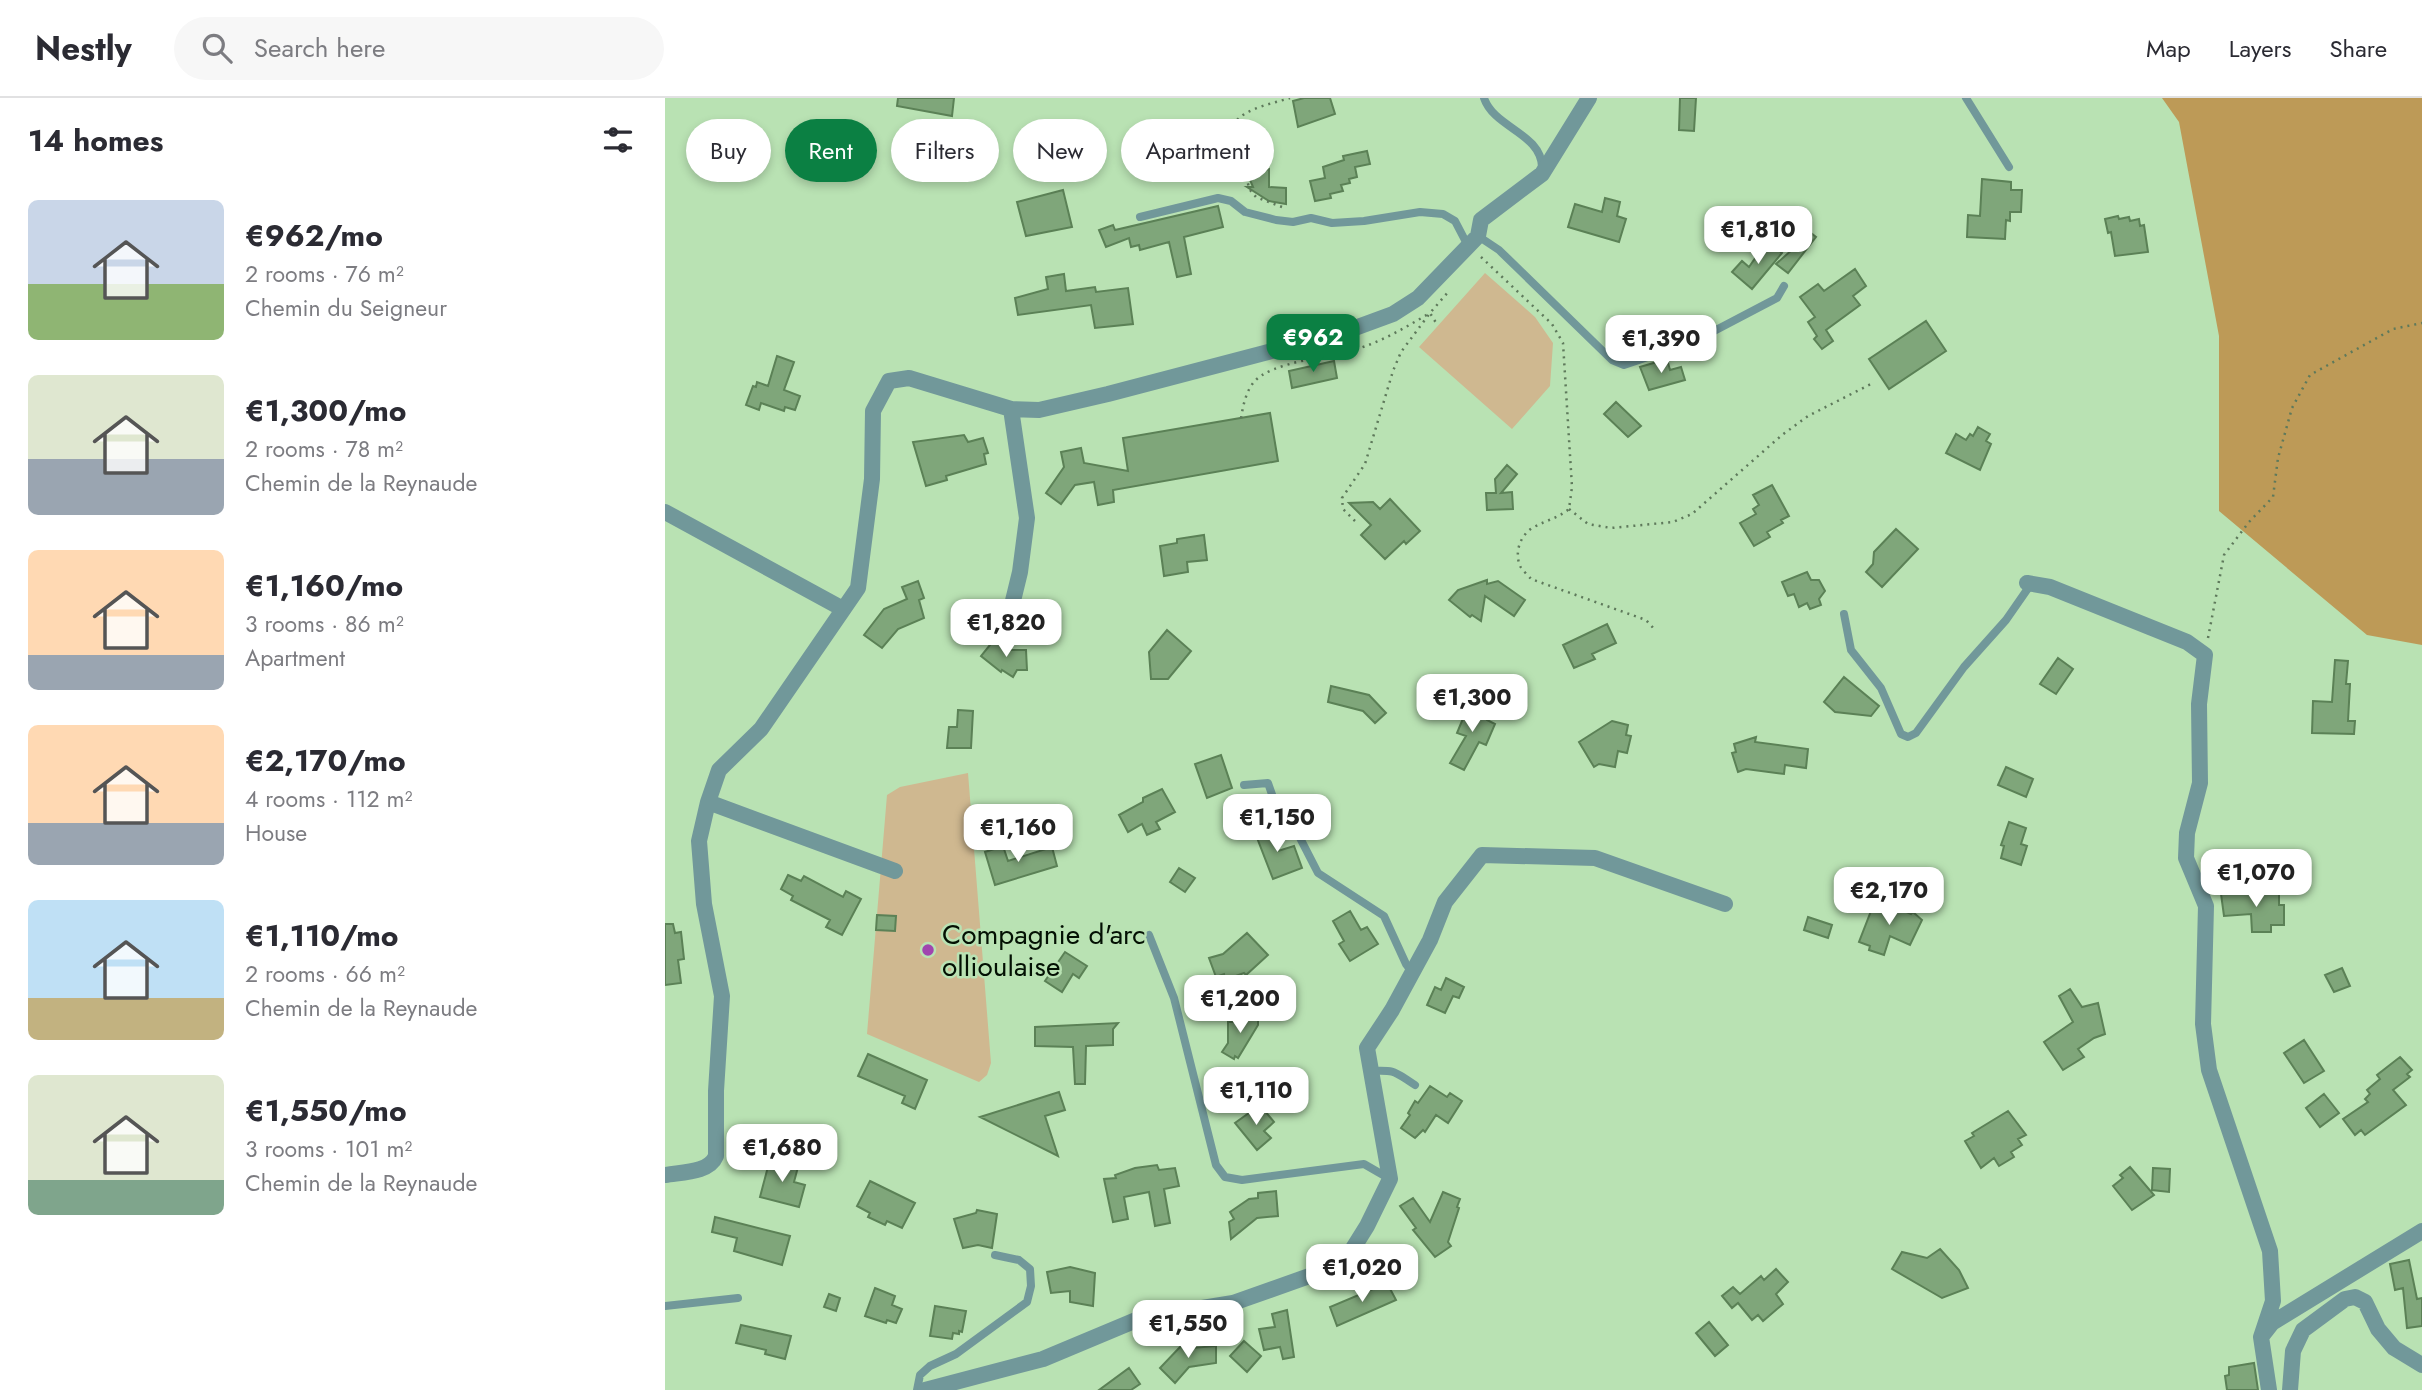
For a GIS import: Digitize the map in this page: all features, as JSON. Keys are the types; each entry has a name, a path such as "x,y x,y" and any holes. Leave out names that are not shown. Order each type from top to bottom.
{"street":[{"path":"665,1175 707,1167 713,1163 716,1156 716,1091 722,996 704,904 699,841 708,802 719,770 761,729 858,588 872,479 873,411 889,381 909,378 1011,409 1039,410 1343,332 1393,314 1418,298 1472,240 1481,220 1542,174 1589,98"},
{"path":"1010,608 1020,572 1027,518 1011,409"},
{"path":"665,512 843,609"},
{"path":"2029,584 2050,587 2187,642 2205,654 2199,704 2200,783 2187,834 2186,858 2206,906 2203,1024 2209,1070 2270,1251 2273,1301 2261,1338 2269,1390"},
{"path":"708,802 895,871"},
{"path":"925,1390 1043,1359 1141,1318 1233,1303 1315,1275 1347,1258 1367,1226 1390,1179 1367,1048 1392,1010 1430,940 1445,902 1482,855 1595,858 1725,904"},
{"path":"2261,1338 2272,1324 2422,1231"},
{"path":"2290,1390 2293,1351 2303,1330 2345,1299 2355,1297 2365,1302 2378,1329 2394,1348 2422,1365"}],"lane":[{"path":"1484,98 1493,112 1534,146 1542,158 1542,174"},
{"path":"1966,98 2009,167"},
{"path":"1140,217 1217,198 1231,201 1245,212 1293,222 1311,219 1332,223 1364,221 1420,212 1443,214 1455,221 1472,240 1499,250 1612,360 1623,366 1695,341 1777,298 1784,286"},
{"path":"1844,614 1851,650 1875,678 1901,734 1908,737 1916,733 1964,667 2006,620 2029,584"},
{"path":"1244,785 1268,783 1282,823 1299,836 1318,873 1384,916 1412,972"},
{"path":"1149,935 1174,998 1216,1165 1225,1177 1241,1180 1364,1164 1390,1179"},
{"path":"1371,1071 1387,1069 1415,1085"},
{"path":"916,1390 920,1376 930,1366 956,1354 1027,1302 1031,1286 1030,1269 1019,1260 995,1255"},
{"path":"665,1306 738,1298"}],"path":[{"path":"1290,98 1239,117 1232,124 1231,132 1250,190 1256,197 1311,219"},
{"path":"1472,240 1552,324 1563,344 1572,487 1569,509 1523,535 1518,547 1520,566 1531,579 1646,620 1656,631"},
{"path":"1430,313 1438,326"},
{"path":"1241,418 1254,382 1272,369 1356,349 1390,337 1430,313"},
{"path":"1355,521 1343,509 1342,498 1364,464 1392,371 1401,352 1430,313"},
{"path":"2205,654 2224,555 2249,522 2273,497 2278,458 2292,408 2310,375 2393,329 2422,323"},
{"path":"1569,509 1588,524 1611,528 1673,522 1692,514 1782,435 1808,416 1871,384"}],"shaded area":[{"path":"2162,98 2422,98 2422,645 2367,635 2219,511 2219,336 2179,122"},
{"path":"1485,273 1535,317 1553,343 1550,386 1512,429 1419,347"},
{"name":"Compagnie d'arc ollioulaise","path":"968,773 991,1063 987,1075 979,1082 867,1034 887,795 900,787"}],"building":[{"path":"898,98 954,98 952,116 897,106"},
{"path":"1304,98 1330,98 1335,114 1298,127 1293,101"},
{"path":"1680,98 1696,98 1694,131 1679,130"},
{"path":"1367,151 1370,164 1355,167 1357,177 1349,179 1350,183 1341,185 1343,191 1330,194 1331,198 1315,201 1310,181 1325,178 1323,167 1344,160 1343,156"},
{"path":"1982,179 2011,182 2011,190 2022,190 2021,212 2010,212 2010,221 2006,220 2005,239 1967,237 1968,215 1980,216"},
{"path":"1251,182 1269,182 1269,187 1286,188 1286,204 1269,201 1247,187 1253,187"},
{"path":"1063,190 1072,227 1026,236 1017,202"},
{"path":"1605,198 1620,202 1617,216 1626,219 1619,242 1568,227 1575,204 1602,212"},
{"path":"1218,206 1223,227 1184,237 1191,274 1177,277 1169,242 1140,250 1139,245 1131,247 1129,238 1106,247 1099,230 1113,225 1115,230"},
{"path":"2118,216 2119,219 2129,217 2130,221 2139,219 2140,226 2144,225 2148,252 2115,256 2111,232 2108,233 2105,219"},
{"path":"1811,233 1816,237 1788,273 1776,264"},
{"path":"1767,241 1782,253 1752,289 1732,272 1742,261 1749,267"},
{"path":"1855,269 1866,286 1853,296 1860,305 1826,330 1833,341 1822,349 1814,339 1817,336 1808,322 1815,317 1800,297 1818,284 1824,291"},
{"path":"1064,274 1066,291 1095,287 1096,292 1128,288 1133,324 1095,328 1091,305 1018,315 1015,298 1048,289 1046,277"},
{"path":"1926,321 1946,351 1889,389 1869,359"},
{"path":"777,356 794,362 784,390 800,396 795,410 785,407 784,411 761,403 759,410 746,405 757,382 768,386"},
{"path":"1667,359 1670,370 1681,367 1685,380 1649,390 1640,367"},
{"path":"1334,361 1337,378 1292,388 1289,371"},
{"path":"1616,402 1641,426 1628,437 1604,414"},
{"path":"1270,413 1278,461 1113,490 1114,502 1098,505 1094,482 1075,485 1061,504 1046,493 1064,467 1061,452 1081,448 1084,463 1128,471 1123,438"},
{"path":"1978,427 1990,434 1986,441 1991,444 1980,470 1946,453 1956,434 1966,440 1970,434 1973,436"},
{"path":"964,435 968,442 983,438 988,453 984,454 986,464 946,476 947,480 926,486 913,442"},
{"path":"1507,465 1517,474 1501,493 1512,492 1513,509 1487,510 1486,493 1496,493 1495,479"},
{"path":"1772,485 1789,516 1781,520 1783,523 1767,532 1770,537 1754,546 1740,523 1756,514 1753,509 1759,505 1753,495"},
{"path":"1390,499 1420,531 1406,544 1404,541 1385,559 1361,535 1371,525 1349,503 1373,502 1380,509"},
{"path":"1896,529 1918,549 1882,587 1866,572 1873,564 1874,552"},
{"path":"1204,535 1207,560 1187,562 1188,572 1164,576 1160,546 1177,543 1177,539"},
{"path":"1807,572 1811,580 1819,580 1825,591 1819,599 1821,605 1810,609 1807,603 1799,607 1794,594 1788,596 1782,582"},
{"path":"1487,580 1487,584 1498,581 1525,600 1514,616 1485,596 1481,621 1472,615 1470,617 1449,600 1458,590"},
{"path":"918,581 924,598 919,600 924,618 898,629 882,648 864,635 884,609 907,599 902,587"},
{"path":"1607,624 1616,643 1592,654 1595,659 1574,668 1563,645"},
{"path":"1167,630 1191,651 1168,679 1151,679 1149,652"},
{"path":"994,640 1007,650 1026,650 1027,670 1017,670 1013,677 1002,670 1001,672 981,656"},
{"path":"2058,658 2073,669 2056,694 2040,684"},
{"path":"2335,660 2348,661 2348,721 2355,721 2354,734 2312,733 2313,701 2332,702"},
{"path":"1844,677 1879,706 1871,716 1835,712 1824,702"},
{"path":"1331,686 1369,695 1386,713 1375,723 1363,711 1328,702"},
{"path":"1469,704 1490,712 1487,720 1495,724 1486,745 1479,742 1464,770 1450,763 1466,736 1457,733"},
{"path":"958,710 973,711 971,748 947,748 949,727 957,727"},
{"path":"1612,721 1628,725 1626,735 1631,736 1627,753 1618,751 1615,767 1599,764 1594,767 1579,742"},
{"path":"1756,737 1755,742 1808,749 1806,768 1785,765 1784,774 1746,769 1738,772 1732,753 1736,752 1734,744"},
{"path":"1221,755 1232,788 1207,798 1195,764"},
{"path":"2006,767 2033,779 2026,797 1998,785"},
{"path":"1162,789 1175,812 1156,822 1160,829 1147,835 1142,824 1128,832 1119,815 1143,802 1143,798"},
{"path":"2009,822 2026,828 2021,844 2027,846 2021,865 2001,858 2004,846 2001,845"},
{"path":"1268,824 1278,851 1294,846 1302,868 1273,879 1254,830"},
{"path":"1003,846 1008,861 1052,847 1057,866 995,885 985,852"},
{"path":"1179,868 1195,878 1185,892 1170,882"},
{"path":"788,875 801,881 804,876 843,897 846,891 861,899 842,935 826,927 830,920 791,900 793,896 781,889"},
{"path":"2279,892 2279,905 2284,905 2284,925 2271,925 2271,932 2252,932 2251,914 2224,916 2221,894"},
{"path":"1882,901 1911,914 1913,912 1922,920 1910,945 1890,936 1884,955 1869,950 1870,946 1859,942 1873,906 1879,909"},
{"path":"1350,911 1361,930 1367,927 1378,944 1350,961 1339,944 1344,941 1333,921"},
{"path":"877,915 896,916 895,931 876,930"},
{"path":"1808,917 1832,925 1828,938 1804,930"},
{"path":"665,924 673,924 675,933 681,932 684,959 678,960 681,983 665,985"},
{"path":"1247,933 1268,955 1246,975 1244,973 1225,980 1224,974 1216,977 1209,958 1223,954"},
{"path":"1065,952 1087,966 1079,978 1073,974 1062,992 1045,981"},
{"path":"2342,968 2350,986 2334,992 2325,975"},
{"path":"1446,978 1464,987 1459,998 1453,996 1445,1013 1427,1005 1435,987 1441,990"},
{"path":"2070,989 2082,1007 2098,1003 2105,1034 2078,1049 2084,1057 2063,1070 2044,1042 2073,1022 2059,996"},
{"path":"1258,1016 1258,1025 1238,1058 1235,1056 1234,1059 1222,1052 1228,1043 1228,1022 1239,1022 1239,1017"},
{"path":"1118,1023 1113,1029 1113,1045 1086,1046 1085,1084 1075,1084 1073,1047 1035,1046 1035,1027"},
{"path":"2304,1040 2324,1071 2304,1083 2284,1053"},
{"path":"868,1054 927,1080 915,1109 902,1103 905,1096 858,1076"},
{"path":"2400,1057 2412,1070 2407,1074 2410,1077 2393,1090 2406,1105 2365,1135 2361,1130 2355,1135 2343,1119 2368,1102 2365,1099 2370,1094 2367,1090 2380,1079 2377,1075"},
{"path":"1430,1086 1447,1097 1450,1093 1462,1101 1448,1123 1436,1115 1425,1132 1423,1130 1415,1138 1401,1128 1415,1101 1418,1103"},
{"path":"1059,1092 1065,1110 1045,1116 1058,1156 980,1117"},
{"path":"2324,1094 2339,1113 2320,1127 2306,1108"},
{"path":"1260,1105 1274,1122 1264,1131 1271,1138 1257,1150 1235,1123"},
{"path":"2008,1111 2026,1135 2018,1139 2022,1145 2011,1152 2014,1157 1999,1166 1994,1158 1981,1168 1965,1141 1974,1136 1972,1133"},
{"path":"770,1159 798,1167 794,1182 805,1185 799,1207 760,1197"},
{"path":"1157,1165 1159,1170 1175,1168 1179,1186 1164,1189 1170,1223 1155,1226 1149,1192 1124,1197 1128,1219 1113,1222 1104,1179 1116,1178 1115,1175 1135,1168"},
{"path":"2130,1167 2154,1195 2132,1210 2113,1186 2123,1178 2120,1175"},
{"path":"2153,1168 2170,1169 2169,1192 2152,1190"},
{"path":"870,1181 915,1203 902,1228 887,1221 885,1225 868,1217 870,1213 857,1206"},
{"path":"1276,1191 1278,1216 1257,1218 1231,1239 1229,1222 1234,1219 1230,1212 1249,1199 1258,1198 1258,1193"},
{"path":"1443,1192 1460,1199 1459,1208 1448,1242 1451,1246 1435,1257 1413,1230 1416,1228 1400,1206 1413,1198 1430,1222"},
{"path":"977,1210 997,1214 992,1248 978,1245 963,1248 954,1219 976,1213"},
{"path":"715,1217 790,1236 782,1265 734,1251 737,1238 712,1232"},
{"path":"1940,1249 1959,1270 1968,1288 1942,1298 1892,1269 1902,1252 1927,1258"},
{"path":"2409,1260 2417,1299 2422,1298 2422,1326 2407,1328 2403,1288 2395,1290 2390,1264"},
{"path":"1070,1267 1095,1273 1093,1306 1070,1302 1070,1291 1051,1293 1047,1272"},
{"path":"1776,1269 1788,1282 1776,1294 1783,1304 1763,1321 1758,1315 1752,1320 1738,1303 1732,1308 1722,1296 1733,1287 1740,1294 1761,1276 1764,1280"},
{"path":"1387,1283 1396,1300 1337,1326 1330,1307"},
{"path":"875,1288 895,1296 892,1305 902,1309 896,1323 887,1320 886,1323 865,1316"},
{"path":"829,1294 840,1298 836,1311 824,1307"},
{"path":"935,1306 966,1311 962,1332 953,1333 952,1339 930,1336"},
{"path":"1287,1310 1294,1357 1283,1359 1280,1347 1264,1350 1259,1329 1275,1327 1272,1314"},
{"path":"1709,1322 1728,1345 1715,1356 1696,1333"},
{"path":"741,1325 791,1336 785,1359 765,1354 766,1350 736,1343"},
{"path":"1244,1341 1261,1356 1247,1372 1230,1356"},
{"path":"1192,1344 1192,1348 1216,1346 1216,1363 1189,1367 1175,1383 1160,1368 1181,1346"},
{"path":"2254,1363 2258,1390 2227,1390 2225,1376 2229,1375 2229,1367"},
{"path":"1129,1368 1140,1384 1131,1390 1099,1390"}],"place":[{"name":"Compagnie d'arc ollioulaise","path":"928,950"}]}
